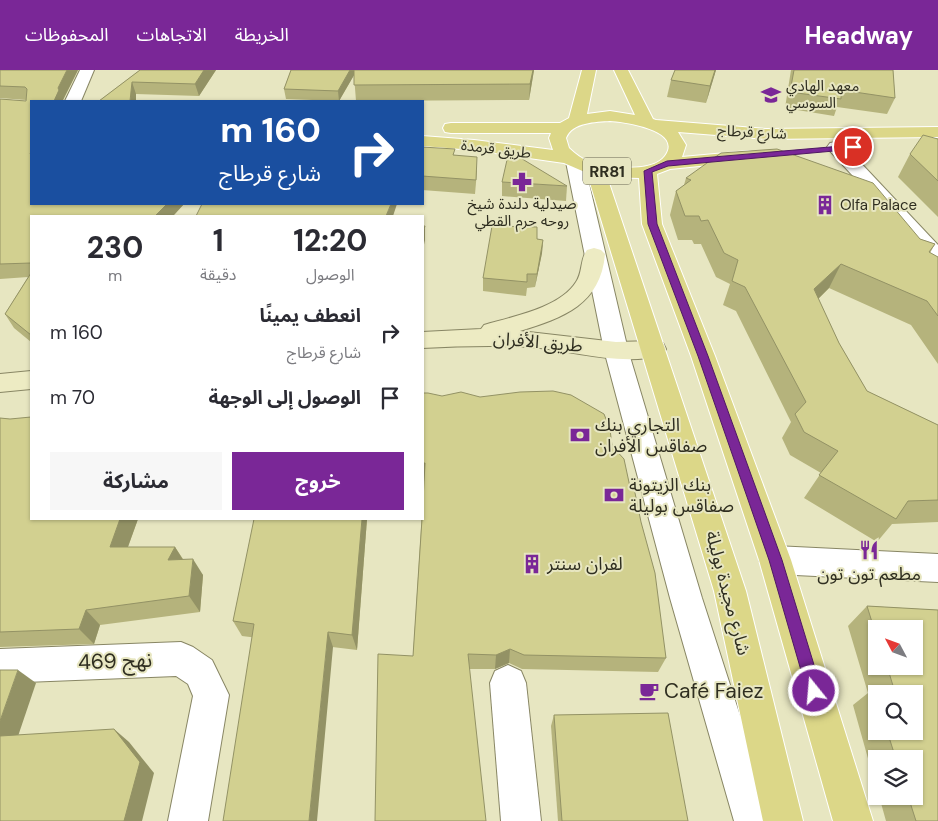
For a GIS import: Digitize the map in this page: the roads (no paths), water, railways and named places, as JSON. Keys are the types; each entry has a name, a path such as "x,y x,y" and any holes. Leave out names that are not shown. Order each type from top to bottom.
{"main road":[{"path":"570,124 588,70"},
{"path":"621,70 651,123 668,132 675,140 678,148 675,156 658,167 652,224 703,356 776,560 853,821"},
{"name":"شارع قرطاج","path":"570,124 610,116 651,123 766,134 938,132"},
{"name":"طريق قرمدة","path":"424,128 570,124"},
{"name":"RR81","path":"570,124 559,135 558,142 561,150 580,163 631,173 658,167"},
{"name":"طريق قرمدة","path":"424,141 474,145 580,163"},
{"name":"شارع قرطاج","path":"807,150 836,147 938,145"},
{"name":"شارع قرطاج","path":"658,167 768,154"},
{"name":"شارع مجيدة بوليلة","path":"580,163 606,198 612,223 654,349 730,591 782,821"},
{"path":"473,337 541,316 567,303 585,286 592,273 594,254"},
{"name":"طريق الأفران","path":"424,340 473,337 531,339 616,350 654,349"},
{"path":"0,383 30,380"}],"street":[{"path":"73,100 87,70"},
{"path":"836,147 938,257"},
{"path":"580,163 594,254 616,350 686,598 754,821"},
{"path":"776,560 938,568"},
{"name":"نهج 469","path":"0,666 181,659 200,672 211,695 188,821"},
{"path":"508,683 522,821"}],"place":[{"name":"معهد الهادي السوسي","path":"771,95"},
{"name":"صيدلية دلندة شيخ روحه حرم القطي","path":"522,182"},
{"name":"Olfa Palace","path":"825,205"},
{"name":"التجاري بنك صفاقس الأفران","path":"580,435"},
{"name":"بنك الزيتونة صفاقس بوليلة","path":"614,495"},
{"name":"مطعم تون تون","path":"869,550"},
{"name":"لفران سنتر","path":"532,564"},
{"name":"Café Faiez","path":"649,691"}]}
